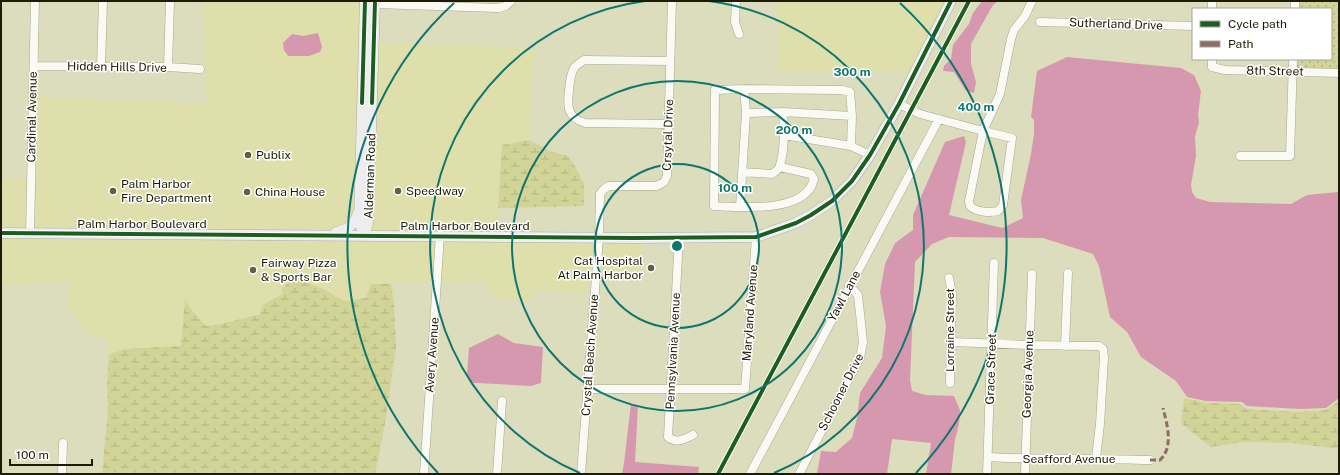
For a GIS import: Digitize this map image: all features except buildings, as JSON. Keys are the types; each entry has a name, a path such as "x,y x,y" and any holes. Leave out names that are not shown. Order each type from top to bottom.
{"main road":[{"path":"899,104 951,1"},
{"name":"Alderman Road","path":"365,235 360,223 360,207 372,2"},
{"name":"Alderman Road","path":"365,235 368,223 372,2"},
{"name":"Palm Harbor Boulevard","path":"1,233 440,235 679,238 756,236 796,223 820,210 841,193 849,185 870,155 899,104"},
{"path":"327,235 347,229 352,225 360,207"}],"street":[{"name":"Cardinal Avenue","path":"30,233 35,1"},
{"path":"101,67 103,1"},
{"path":"168,67 170,1"},
{"path":"372,2 498,8 506,6 511,1"},
{"name":"Crsytal Drive","path":"598,237 600,194 604,189 609,186 657,186 664,182 667,176 672,1"},
{"path":"736,1 735,22 739,34"},
{"path":"899,104 920,114 983,131 1012,138 1003,205 998,211 993,212 974,209 970,206 969,200 983,131 1000,94 1014,30 1025,16 1032,1"},
{"name":"Sutherland Drive","path":"1040,22 1192,26"},
{"path":"668,124 580,122 569,108 570,75 577,63 584,60 670,61"},
{"path":"1240,156 1290,156 1292,60"},
{"name":"8th Street","path":"1212,63 1225,70 1339,73"},
{"name":"Hidden Hills Drive","path":"34,66 168,67 200,69"},
{"path":"740,207 746,113 744,89"},
{"path":"780,167 811,174 814,179 807,193 793,201 771,206 714,206 715,90 842,90 850,92 852,116 851,146"},
{"path":"746,113 783,112 852,116"},
{"path":"742,172 772,174 780,167 784,135 783,112"},
{"name":"Yawl Lane","path":"750,474 939,119"},
{"path":"784,135 851,146 870,155"},
{"name":"Avery Avenue","path":"424,474 440,235"},
{"name":"Maryland Avenue","path":"670,390 744,389 756,236"},
{"name":"Crystal Beach Avenue","path":"581,474 598,237"},
{"name":"Pennsylvania Avenue","path":"679,238 668,436 671,440 678,441 693,435"},
{"name":"Grace Street","path":"987,474 994,263"},
{"path":"1065,346 1068,273"},
{"name":"Georgia Avenue","path":"1025,474 1032,274"},
{"name":"Lorraine Street","path":"949,278 952,294 950,383"},
{"name":"Schooner Drive","path":"799,474 860,358 862,351 862,330 858,295 850,286"},
{"path":"951,342 1029,346 1099,346 1102,349 1104,357 1100,424 1096,458"},
{"path":"587,389 670,390"},
{"path":"497,474 502,401"},
{"path":"62,474 63,443"},
{"name":"Seafford Avenue","path":"988,458 1096,458 1150,460"}],"shaded area":[{"path":"203,1 362,1 360,232 33,230 35,96 207,104","holes":["318,33 309,56 288,56 303,36"]},
{"path":"776,1 948,1 912,71 776,71 779,23"},
{"path":"982,1 998,1 993,5 971,44 971,64 976,82 974,93 966,91 954,72 943,71 944,66 951,59 953,45 969,24 973,13"},
{"path":"318,33 322,47 320,52 309,56 288,56 284,50 283,43 292,34 303,36"},
{"path":"377,43 534,48 529,140 502,145 497,232 593,232 595,234 369,232"},
{"path":"1067,57 1181,68 1194,75 1201,91 1198,115 1199,123 1195,136 1196,156 1191,185 1192,192 1196,198 1210,202 1291,204 1307,195 1339,192 1339,398 1326,408 1299,409 1247,406 1242,402 1206,401 1187,397 1176,381 1141,357 1127,332 1110,317 1099,266 1093,254 1043,238 949,237 932,244 915,262 910,380 912,391 926,395 954,396 960,410 951,474 926,474 931,443 892,439 887,474 817,474 821,451 836,452 852,438 857,418 860,393 882,358 886,326 880,292 885,264 895,243 913,230 913,215 945,142 964,136 966,142 949,215 1002,228 1023,218 1021,200 1034,134 1034,120 1031,117 1037,71"},
{"path":"1,178 27,178 27,230 1,230"},
{"path":"1,236 436,238 433,282 371,284 366,298 344,301 325,290 283,294 265,304 259,315 241,318 223,325 206,326 185,300 181,346 126,349 109,354 108,342 87,333 68,311 71,283 35,283 1,286"},
{"path":"443,238 595,240 592,274 584,294 538,290 527,303 489,295 487,280 440,282"},
{"path":"602,240 643,240 639,277 599,272"},
{"path":"498,334 514,343 543,347 541,383 531,386 471,383 467,374 469,348"},
{"path":"631,404 638,405 635,462 699,467 698,474 622,474"}],"green space":[{"path":"1297,1 1339,1 1339,71 1296,70 1296,60 1332,60 1332,8 1297,8"},
{"path":"529,140 552,152 568,156 584,184 584,206 498,208 502,145"},
{"path":"290,280 307,282 344,301 366,298 371,284 391,284 394,305 396,346 386,418 375,474 354,474 341,472 340,474 102,474 108,411 107,384 109,354 126,349 181,346 185,299 190,308 206,326 219,324 259,315 264,304 283,294 282,289"},
{"path":"1184,398 1206,403 1241,404 1246,409 1299,412 1326,410 1339,401 1339,449 1293,443 1244,442 1210,447 1181,423"}],"marked path":[{"path":"1150,460 1160,460 1167,449 1168,435 1163,408"}],"cycle path":[{"path":"362,103 365,1"},
{"path":"372,103 375,1"},
{"path":"1,233 635,238 756,237 796,223 811,215 832,201 852,181 870,155 899,104 951,1"},
{"path":"718,474 969,1"}],"place":[{"name":"Publix","path":"248,155"},
{"name":"Palm Harbor Fire Department","path":"113,191"},
{"name":"Speedway","path":"398,191"},
{"name":"China House","path":"247,192"},
{"name":"Cat Hospital At Palm Harbor","path":"651,268"},
{"name":"Fairway Pizza & Sports Bar","path":"253,270"}]}
